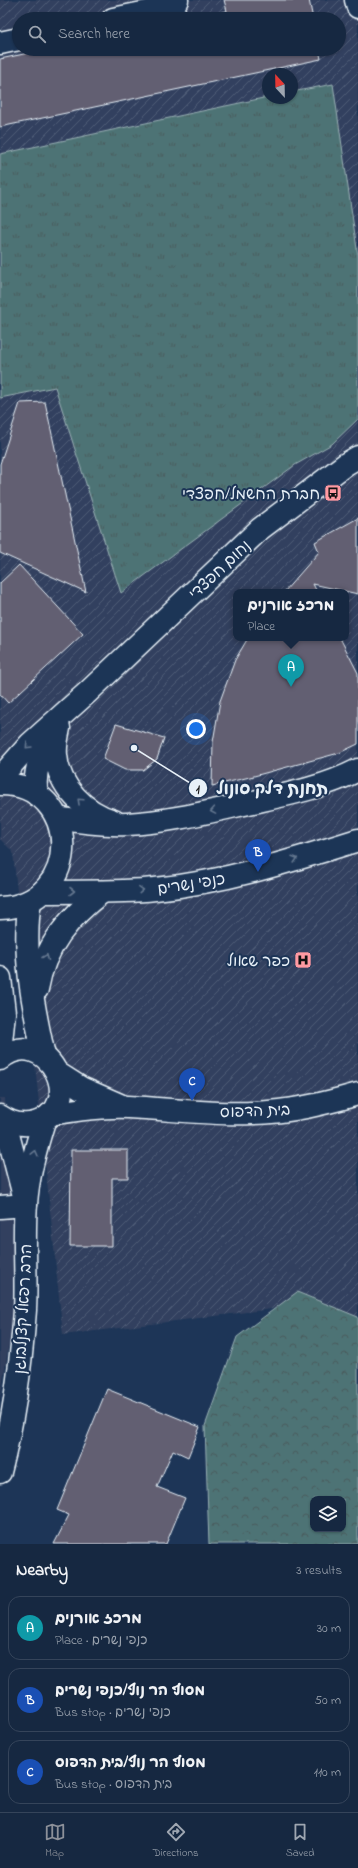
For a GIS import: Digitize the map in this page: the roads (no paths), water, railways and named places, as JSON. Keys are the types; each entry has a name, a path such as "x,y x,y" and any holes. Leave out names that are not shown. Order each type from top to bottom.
{"street":[{"path":"147,12 172,7 176,0"},
{"path":"356,0 358,7"},
{"path":"0,42 12,40"},
{"name":"נחום חפצדי","path":"0,778 30,744 62,713 88,692 260,530 346,464 358,457"},
{"name":"נחום חפצדי","path":"37,795 35,778 39,760 59,728 88,692"},
{"path":"59,728 56,755 59,771 67,787 91,810 112,821 127,824"},
{"path":"57,818 91,823 127,824 218,810 319,786 358,770"},
{"path":"0,784 16,785 37,795 49,806 57,818 62,832 63,855 54,877 36,896 27,923 34,1008 44,1056"},
{"name":"כנפי נשרים","path":"0,908 12,907 36,896 154,889 202,882 258,871 358,840"},
{"path":"34,1008 40,978 49,949 74,916 102,892"},
{"path":"0,978 4,1013 0,1052"},
{"path":"0,1059 9,1053 21,1050 33,1051 44,1056 53,1064 59,1074"},
{"name":"בית הדפוס","path":"59,1074 82,1088 127,1107"},
{"name":"הרב רפאל קצנלבוגן","path":"0,1472 10,1435 18,1389 25,1309 26,1205 32,1164 47,1116 59,1099 61,1086 59,1074"},
{"name":"בית הדפוס","path":"2,1117 21,1124 33,1123 47,1116 79,1110 127,1107 252,1113 286,1111 319,1105 358,1094"},
{"name":"הרב רפאל קצנלבוגן","path":"2,1117 16,1162 26,1205"},
{"path":"0,1207 26,1205"}],"place":[{"name":"חברת החשמל/חפצדי","path":"333,493"},
{"name":"מרכז אורנים","path":"291,687"},
{"name":"תחנת דלק סונול","path":"134,748"},
{"name":"מסוף הר נוף/כנפי נשרים","path":"258,872"},
{"name":"כפר שאול","path":"303,960"},
{"name":"מסוף הר נוף/בית הדפוס","path":"192,1101"}]}
